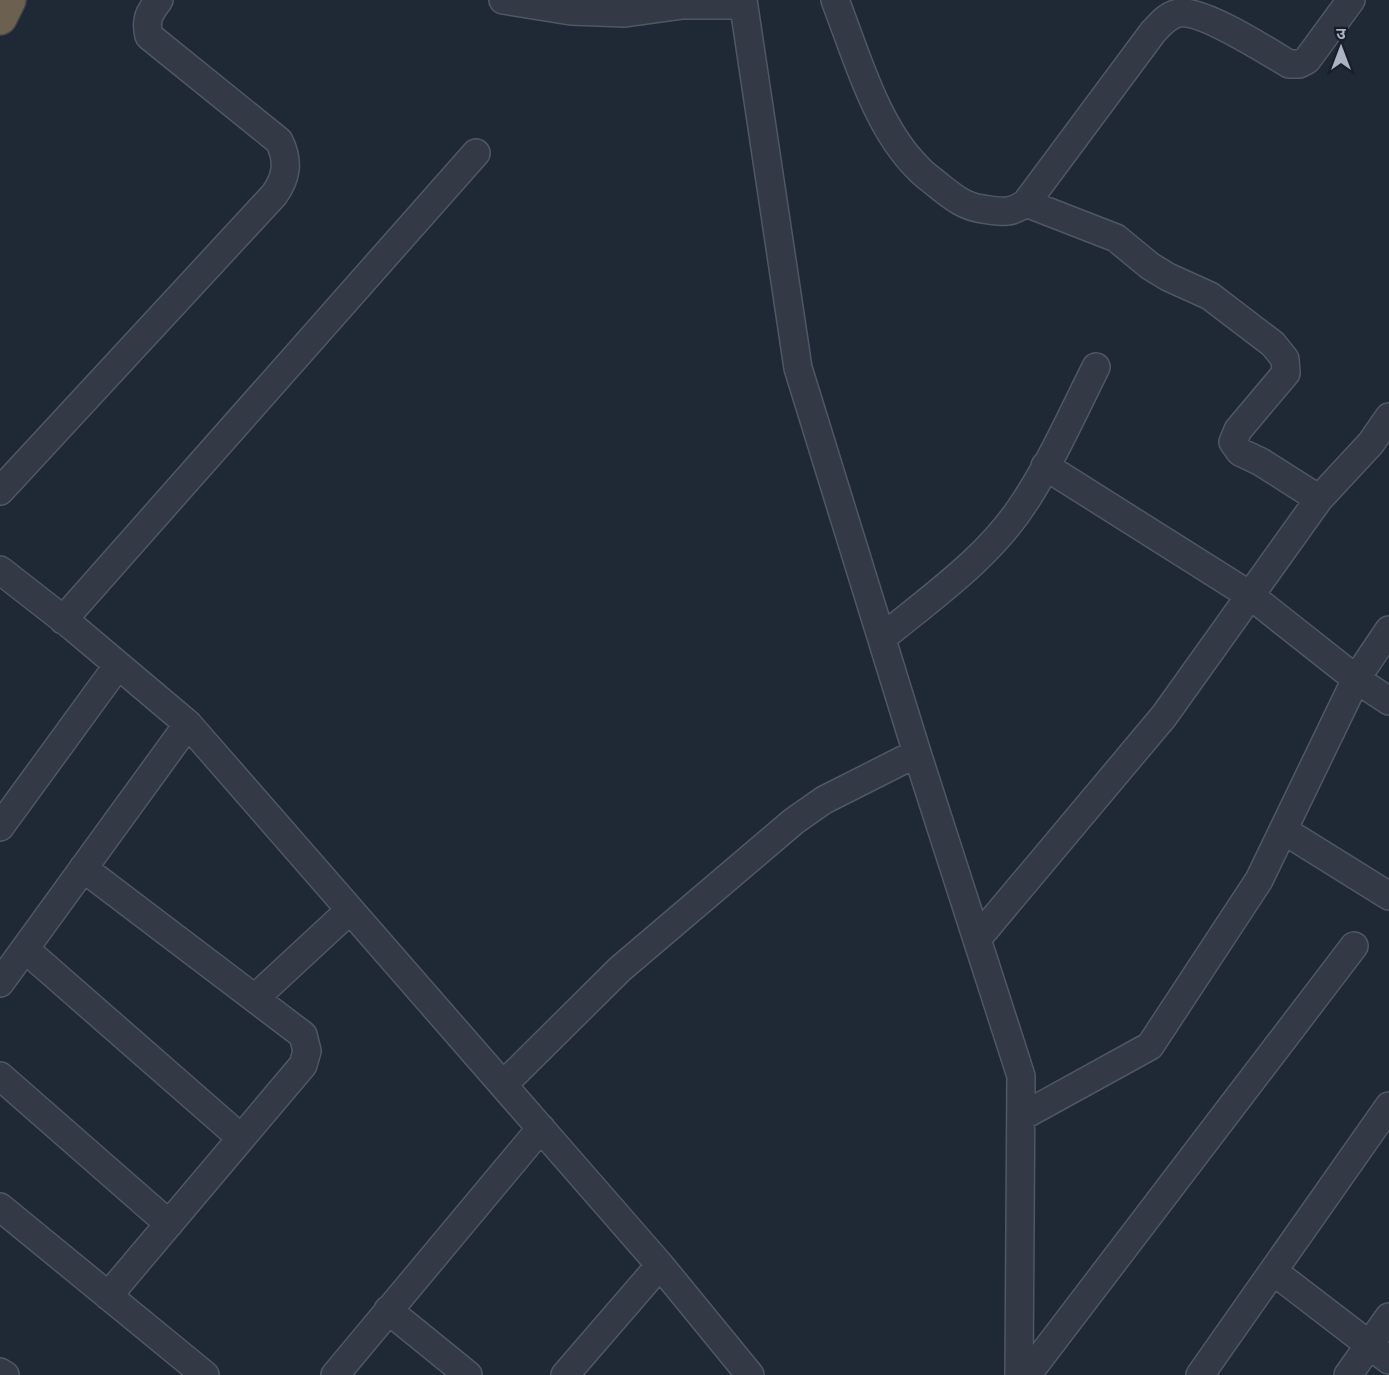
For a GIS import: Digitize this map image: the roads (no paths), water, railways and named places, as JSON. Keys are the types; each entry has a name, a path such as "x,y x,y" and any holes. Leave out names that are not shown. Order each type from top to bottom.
{"highway":[{"path":"0,18 9,0"}],"street":[{"path":"0,491 274,195 285,176 286,161 279,141 149,36 146,26 148,13 159,0"},
{"path":"502,0 570,11 625,13 683,5 743,3 798,368 917,753 1021,1076 1019,1375"},
{"path":"836,0 859,64 878,108 896,141 918,168 958,201 977,209 999,212 1015,211 1026,203 1153,32 1167,18 1178,13 1190,13 1208,19 1289,64 1299,64 1306,60 1351,0"},
{"path":"63,620 476,153"},
{"path":"1026,203 1116,238 1150,266 1210,296 1273,344 1285,359 1286,374 1238,430 1233,442 1240,452 1261,462 1319,499"},
{"path":"882,638 983,552 1026,501 1096,367"},
{"path":"977,939 1164,716 1319,499 1371,443 1389,417"},
{"path":"1045,466 1251,596 1356,679 1389,701"},
{"path":"0,570 188,724 660,1265 750,1375"},
{"path":"1021,1117 1150,1046 1259,880 1356,679 1389,630"},
{"path":"0,827 118,665"},
{"path":"0,983 188,724"},
{"path":"503,1085 620,969 794,821 824,800 917,753"},
{"path":"1283,830 1389,896"},
{"path":"83,868 303,1035 307,1051 303,1065 108,1296"},
{"path":"255,998 350,910"},
{"path":"1027,1375 1354,946"},
{"path":"25,949 242,1138"},
{"path":"0,1077 169,1224"},
{"path":"1200,1375 1389,1106"},
{"path":"335,1375 541,1128"},
{"path":"0,1207 205,1375"},
{"path":"565,1375 660,1265"},
{"path":"1273,1271 1379,1352"},
{"path":"388,1310 468,1375"},
{"path":"1348,1375 1379,1352 1389,1317"},
{"path":"0,1372 5,1375"}]}
